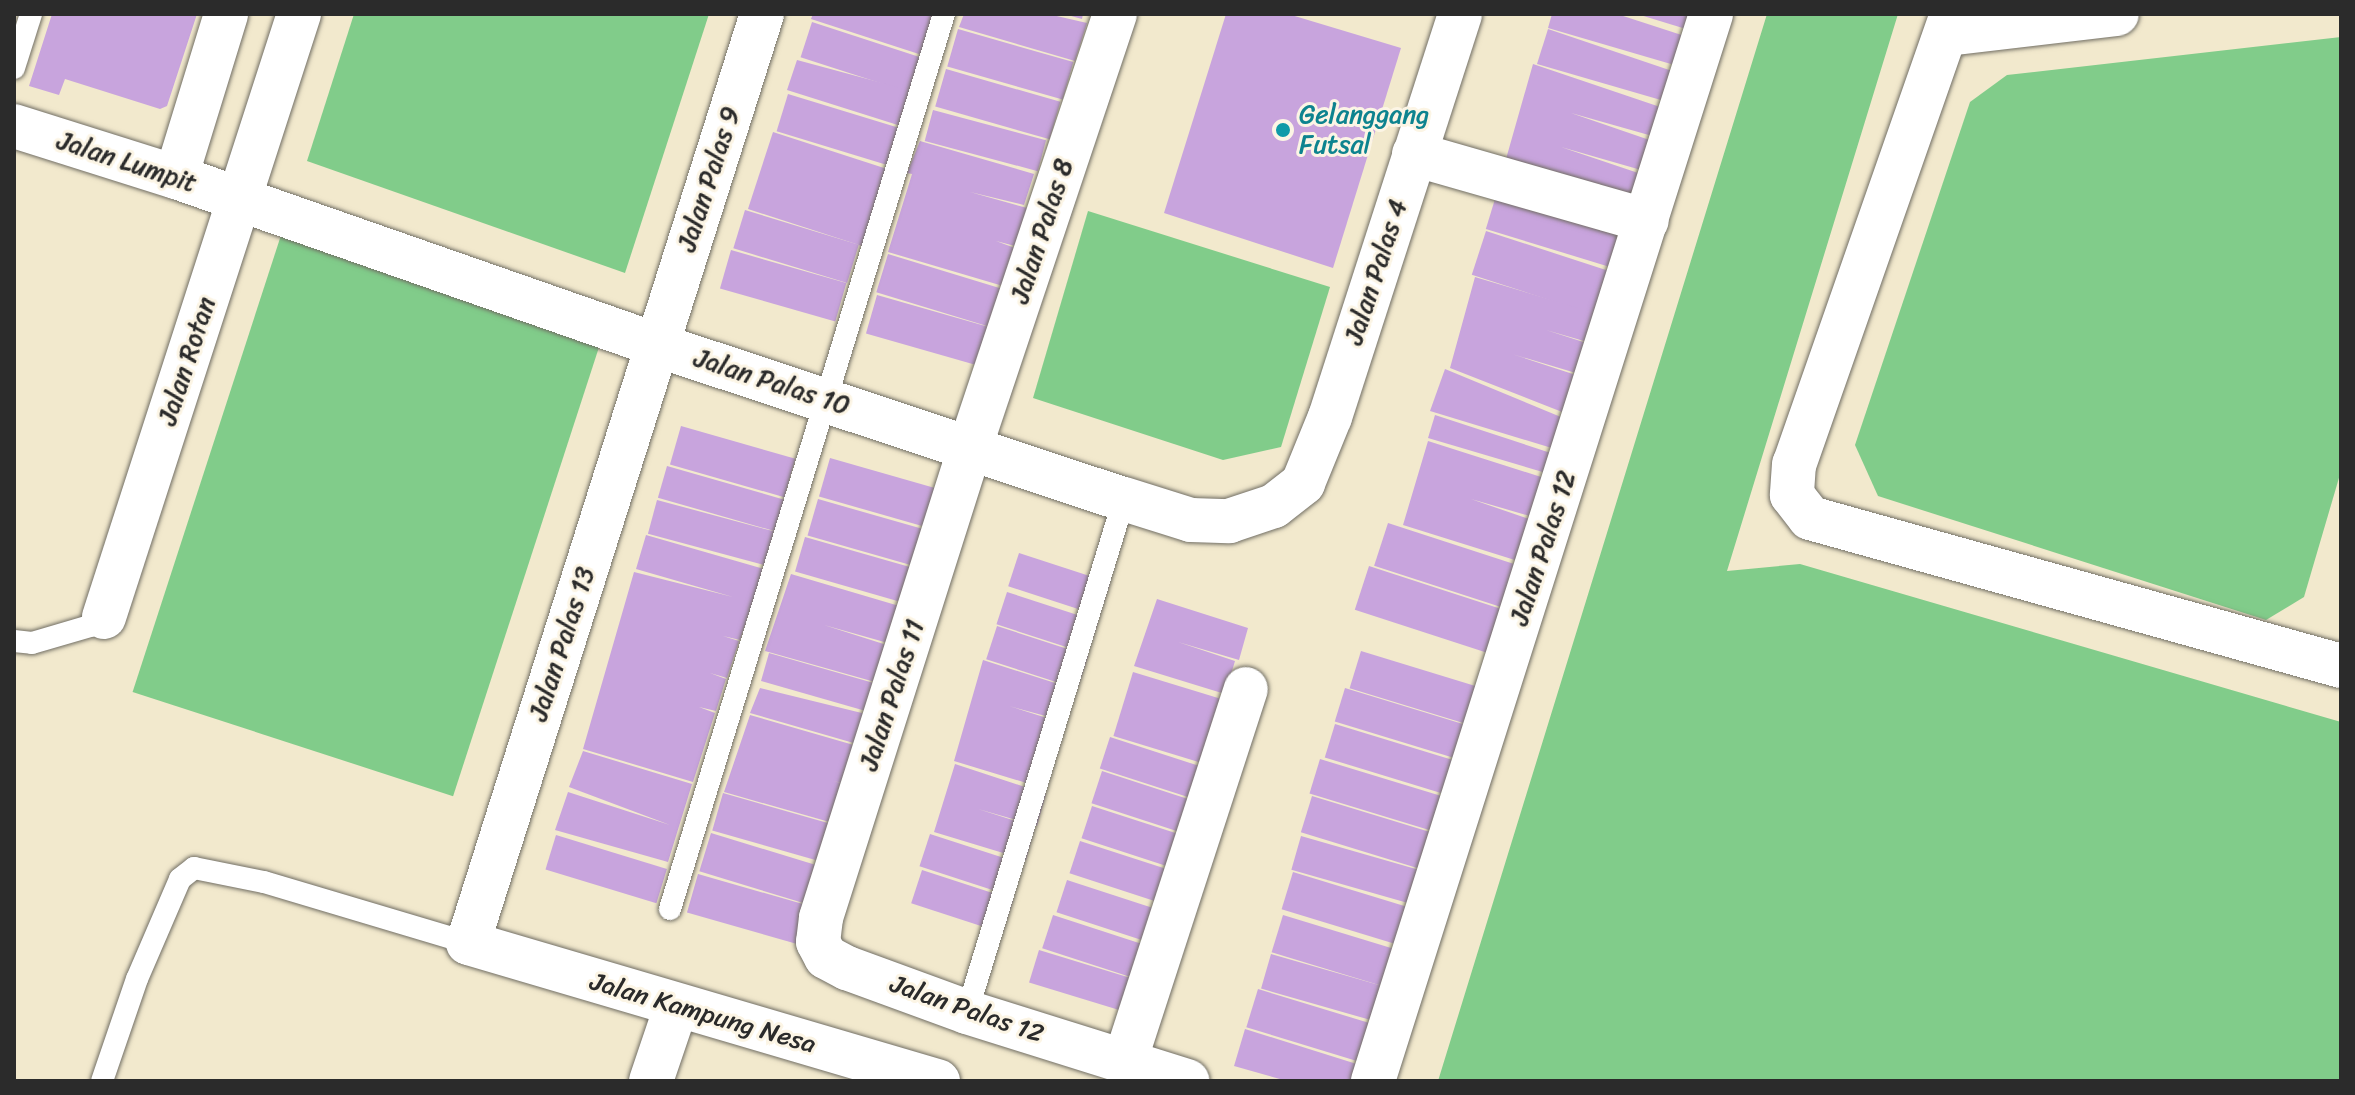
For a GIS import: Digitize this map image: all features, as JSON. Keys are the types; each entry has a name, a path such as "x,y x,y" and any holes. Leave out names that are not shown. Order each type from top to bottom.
{"street":[{"path":"176,177 226,14"},
{"name":"Jalan Rotan","path":"104,617 299,14"},
{"name":"Jalan Palas 9","path":"657,345 762,14"},
{"name":"Jalan Palas 8","path":"970,448 1115,14"},
{"name":"Jalan Palas 4","path":"1303,483 1330,417 1460,14"},
{"name":"Jalan Palas 12","path":"1373,1081 1711,14"},
{"path":"2117,14 1949,24 1794,464 1792,495 1810,518 1823,522 2339,657"},
{"name":"Jalan Lumpit","path":"14,126 239,199"},
{"path":"1414,154 1647,221"},
{"name":"Jalan Palas 10","path":"239,199 657,345 1191,520 1229,521 1274,506 1303,483"},
{"name":"Jalan Palas 13","path":"468,943 657,345"},
{"name":"Jalan Palas 11","path":"818,942 821,918 970,448"},
{"path":"1125,1061 1246,689"},
{"name":"Jalan Palas 12","path":"818,942 826,957 847,968 967,1012 1187,1081"},
{"name":"Jalan Kampung Nesa","path":"468,943 676,1007 938,1081"},
{"path":"651,1081 676,1007"}],"lane":[{"path":"14,68 31,14"},
{"path":"670,909 944,14"},
{"path":"967,1012 1124,499"},
{"name":"Jalan Rotan","path":"14,641 32,643 90,626 104,617"},
{"path":"102,1081 137,979 180,879 194,868 264,882 468,943"}],"green space":[{"path":"354,14 709,14 625,273 307,161"},
{"path":"1767,14 1898,14 1727,571 1800,564 2341,722 2341,1081 1438,1081"},
{"path":"2341,37 2341,471 2304,597 2266,620 1878,496 1855,445 1970,102 2007,75"},
{"path":"1088,211 1330,287 1281,447 1223,460 1033,398"},
{"path":"284,226 605,330 453,796 133,692"}],"building":[{"path":"52,14 197,14 167,106 160,109 65,79 59,95 29,86"},
{"path":"813,14 925,14 936,17 925,56 811,19"},
{"path":"964,14 1048,14 1087,23 1075,61 959,27"},
{"path":"1064,14 1083,14 1082,19"},
{"name":"Gelanggang Futsal","path":"1226,14 1288,14 1401,48 1333,268 1164,213"},
{"path":"1552,14 1617,14 1697,40 1688,69 1548,28"},
{"path":"1637,14 1705,14 1699,33"},
{"path":"812,22 923,58 912,93 801,57"},
{"path":"958,29 1073,62 1063,100 947,66"},
{"path":"1548,29 1687,76 1678,105 1537,64"},
{"path":"797,60 912,91 901,126 787,90"},
{"path":"1533,64 1672,111 1663,139 1571,113 1664,145 1655,174 1561,147 1653,178 1644,207 1504,166"},
{"path":"946,69 1060,102 1050,139 935,106"},
{"path":"788,94 902,129 890,166 777,131"},
{"path":"933,110 1046,140 1038,171 925,141"},
{"path":"773,132 887,169 862,246 748,209"},
{"path":"920,141 1034,174 1024,205 970,192 1027,208 1015,246 996,241 1015,248 1003,286 888,252 912,174 907,173"},
{"path":"1499,186 1632,227 1619,270 1486,229"},
{"path":"745,210 859,245 847,283 733,248"},
{"path":"1486,231 1618,274 1604,318 1472,275"},
{"path":"731,250 846,283 835,322 720,288"},
{"path":"888,254 1002,289 990,327 876,292"},
{"path":"1475,277 1608,317 1601,346 1546,330 1602,348 1596,379 1512,354 1591,380 1580,419 1450,368"},
{"path":"877,295 992,328 981,367 866,333"},
{"path":"1445,369 1573,422 1568,453 1430,411"},
{"path":"1435,415 1563,457 1556,476 1428,438"},
{"path":"681,426 795,459 784,497 670,464"},
{"path":"1428,441 1560,483 1547,521 1471,499 1546,525 1534,566 1403,525"},
{"path":"830,458 945,491 934,530 819,496"},
{"path":"667,466 784,500 775,531 658,498"},
{"path":"818,499 933,532 923,569 808,536"},
{"path":"657,500 774,531 765,565 648,534"},
{"path":"1388,523 1520,566 1506,609 1374,566"},
{"path":"646,535 764,569 740,640 723,636 739,641 727,678 710,673 726,679 716,711 699,707 715,713 693,782 583,749 634,572 733,597 636,569"},
{"path":"805,537 919,570 909,604 795,572"},
{"path":"1019,553 1110,583 1099,616 1008,586"},
{"path":"1369,566 1501,609 1487,653 1355,610"},
{"path":"791,574 906,608 895,645 824,625 893,647 882,684 765,651"},
{"path":"1007,592 1098,622 1088,654 996,624"},
{"path":"1157,599 1248,628 1239,660 1178,642 1235,661 1225,694 1134,666"},
{"path":"997,626 1088,656 1077,689 986,659"},
{"path":"1361,651 1479,687 1467,724 1350,688"},
{"path":"769,653 882,686 874,713 761,681"},
{"path":"983,660 1074,689 1064,721 1009,706 1066,724 1057,756 1044,752 1046,789 954,761"},
{"path":"1133,672 1224,700 1204,764 1113,736"},
{"path":"760,688 874,716 864,746 750,713"},
{"path":"1345,688 1465,725 1454,758 1335,721"},
{"path":"750,715 864,748 852,786 834,781 852,787 840,825 724,792"},
{"path":"1335,724 1454,760 1443,794 1325,757"},
{"path":"1110,737 1200,766 1190,798 1100,768"},
{"path":"583,751 692,784 668,862 555,830 568,792 670,825 569,787"},
{"path":"1320,759 1440,796 1430,830 1309,793"},
{"path":"955,764 1046,794 1037,826 978,809 1035,827 1026,860 934,832"},
{"path":"1102,771 1193,801 1183,833 1091,803"},
{"path":"723,793 838,826 828,864 712,830"},
{"path":"1312,796 1432,833 1420,869 1301,832"},
{"path":"1092,806 1182,835 1172,868 1081,838"},
{"path":"711,833 825,868 813,906 699,871"},
{"path":"930,834 1021,864 1011,896 919,866"},
{"path":"556,835 667,869 656,903 545,869"},
{"path":"1301,836 1420,870 1411,904 1291,870"},
{"path":"1080,841 1170,870 1160,903 1069,873"},
{"path":"922,870 1013,900 1002,933 911,903"},
{"path":"1293,872 1413,909 1401,946 1282,909"},
{"path":"698,874 813,907 802,946 687,912"},
{"path":"1067,880 1158,910 1148,942 1056,912"},
{"path":"1053,915 1144,945 1133,978 1042,948"},
{"path":"1283,915 1403,952 1391,989 1272,952"},
{"path":"1039,950 1130,978 1120,1010 1029,983"},
{"path":"1271,954 1390,988 1380,1023 1261,989"},
{"path":"1258,989 1378,1026 1366,1064 1246,1027"},
{"path":"1245,1029 1363,1066 1359,1081 1287,1081 1234,1066"}],"place":[{"name":"Gelanggang Futsal","path":"1283,130"}]}
